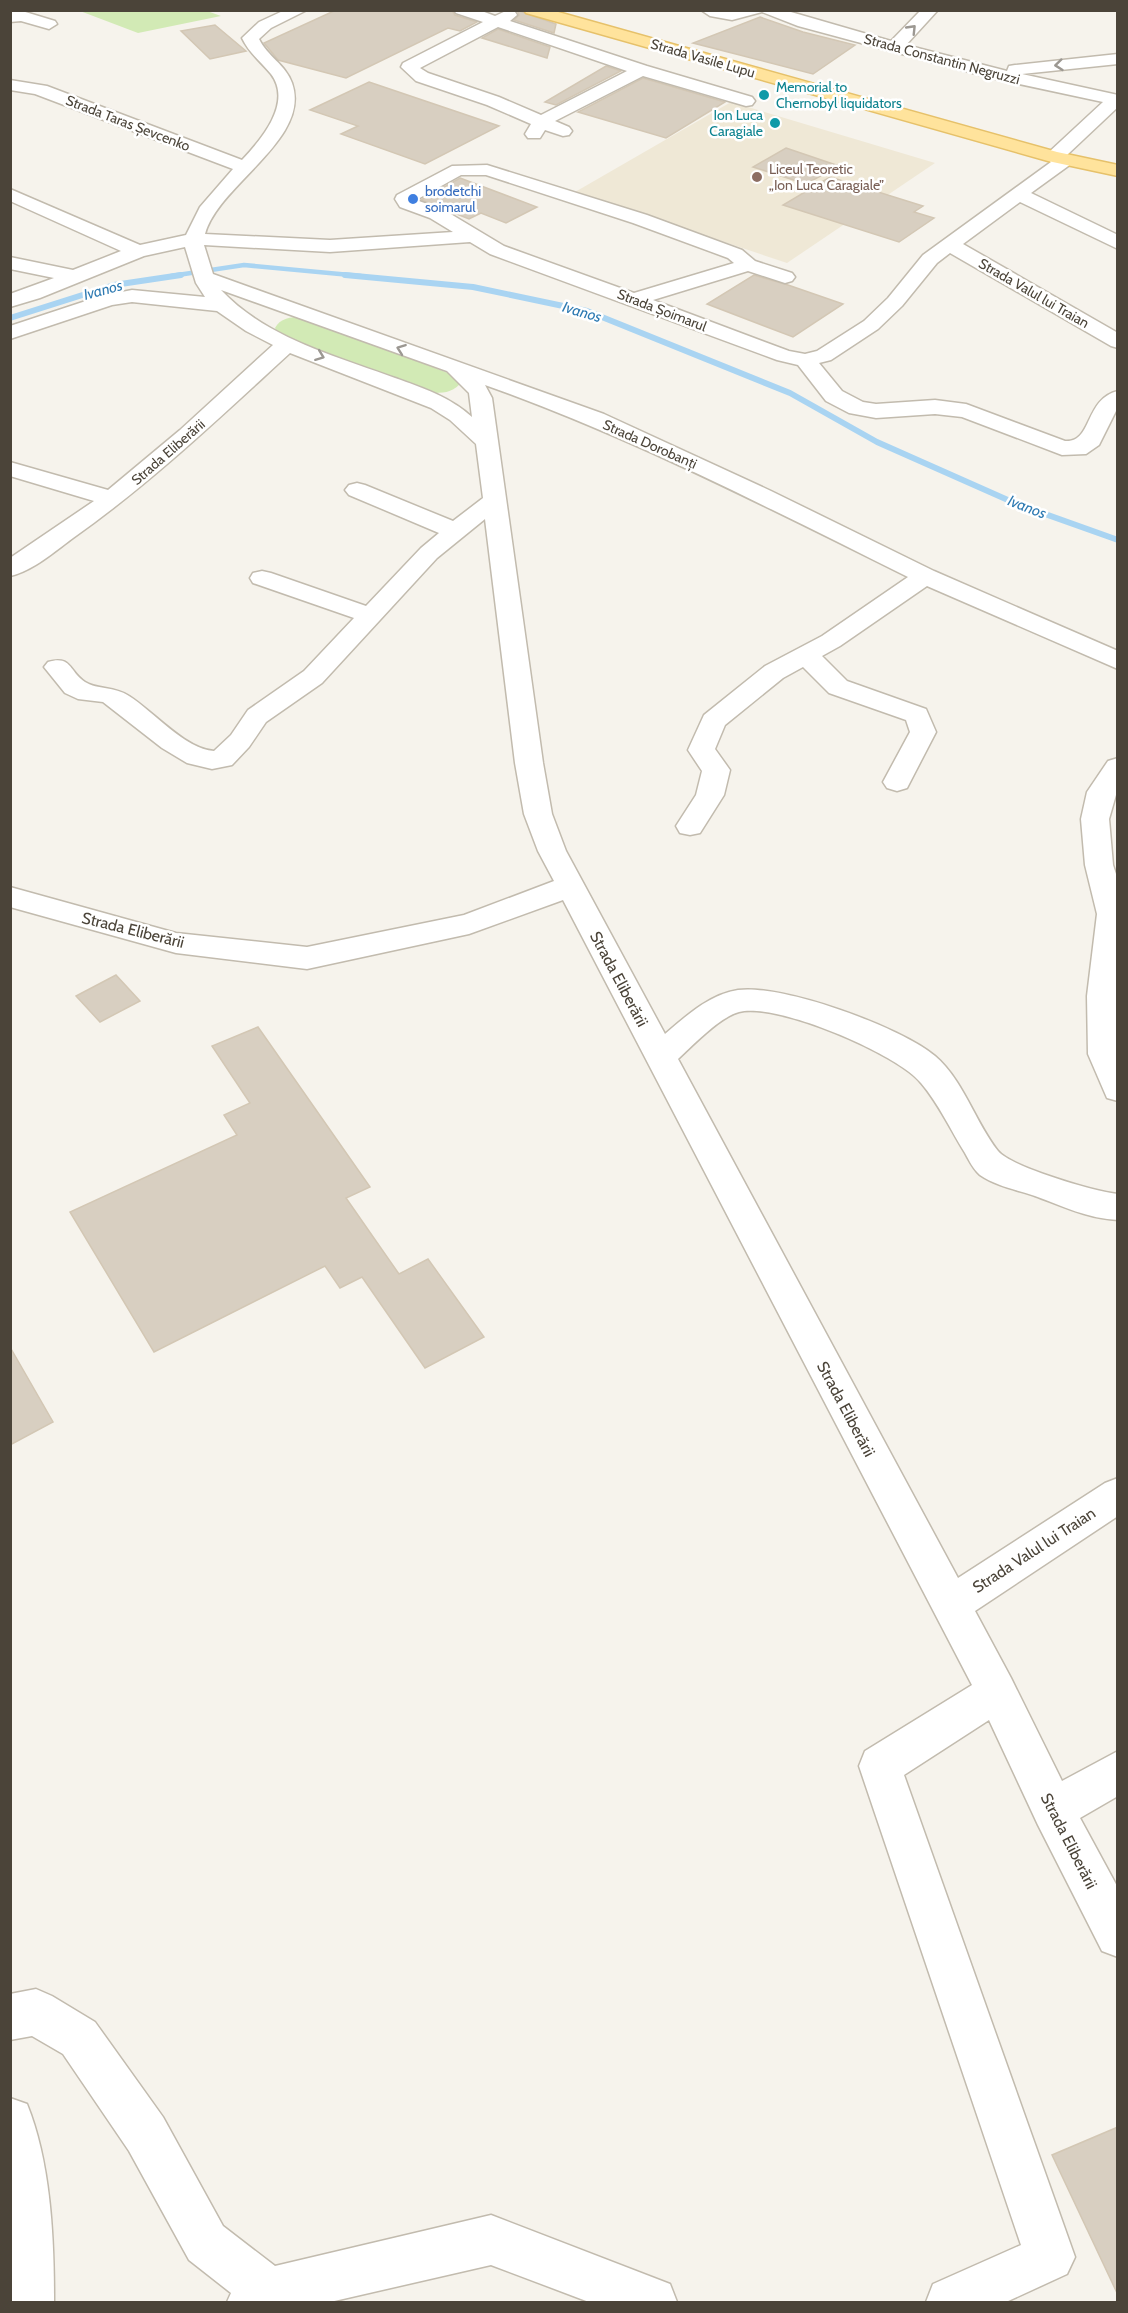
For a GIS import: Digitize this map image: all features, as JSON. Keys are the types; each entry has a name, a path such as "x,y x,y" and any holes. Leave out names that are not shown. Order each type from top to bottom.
{"main road":[{"name":"Strada Vasile Lupu","path":"532,10 1060,158 1118,171"}],"street":[{"path":"299,10 265,25 250,38 253,46 281,76 286,87 285,97 280,121 265,144 202,215 195,247 211,292 223,305 287,344 433,401 484,430 490,410 501,403 538,396"},
{"path":"462,10 641,70 746,101"},
{"path":"519,10 409,67 422,77 493,101 563,131"},
{"path":"709,10 733,17 755,10"},
{"name":"Strada Constantin Negruzzi","path":"768,10 804,23 997,74 1116,100"},
{"path":"895,47 930,10"},
{"path":"10,17 22,16 49,24"},
{"path":"997,74 1025,68 1118,59"},
{"path":"531,138 541,122 641,70"},
{"name":"Strada Taras Șevcenko","path":"10,85 41,90 244,167"},
{"path":"1116,100 1060,158 1020,195 930,260 895,302 871,325 824,356 806,360 834,396 857,408 876,411 935,407 966,411 1062,448 1078,449 1091,440 1106,405 1118,397"},
{"name":"Strada Șoimarul","path":"748,265 735,254 650,222 587,200 529,185 487,170 458,170 404,199 437,214 497,250 634,298 784,356 806,360"},
{"path":"10,194 138,250"},
{"path":"1020,195 1118,243"},
{"path":"10,301 76,277 138,250 195,247 330,246 474,236"},
{"name":"Strada Valul lui Traian","path":"950,244 1118,342"},
{"path":"10,263 76,277"},
{"path":"634,298 748,265 785,277"},
{"name":"Strada Dorobanți","path":"205,279 302,312 464,376 538,396 606,424 753,491 925,576 1118,661"},
{"path":"10,333 108,300 132,296 223,305"},
{"path":"261,330 282,315 302,312"},
{"name":"Strada Eliberării","path":"10,569 112,499 209,416 287,344"},
{"path":"433,401 451,397 464,376"},
{"name":"Strada Eliberării","path":"464,376 478,391 495,499 529,763 538,814 552,851 997,1692 1053,1810 1118,1935"},
{"path":"10,469 112,499"},
{"path":"357,490 456,531"},
{"path":"57,667 74,687 87,693 109,695 122,702 171,742 197,757 222,759 240,741 257,716 313,677 429,553 495,499"},
{"path":"690,826 710,795 716,770 701,750 713,721 774,672 831,641 925,576"},
{"path":"262,578 371,616"},
{"path":"806,655 838,687 917,715 923,732 897,782"},
{"path":"1118,767 1101,792 1095,819 1099,865 1112,914 1113,948 1102,996 1104,1054 1118,1089"},
{"name":"Strada Eliberării","path":"10,897 176,943 307,958 469,924 570,886"},
{"path":"660,1057 722,1007 735,1001 751,998 836,1022 888,1042 923,1064 946,1093 962,1124 990,1165 1089,1203 1118,1207"},
{"name":"Strada Valul lui Traian","path":"950,1605 1118,1495"},
{"path":"951,2302 1050,2258 880,1766 997,1692"},
{"path":"1053,1810 1118,1772"},
{"path":"10,2017 36,2012 80,2038 146,2134 206,2243 261,2297 491,2240 652,2302"},
{"path":"10,2121 23,2177 29,2302"}],"shaded area":[{"name":"Liceul Teoretic „Ion Luca Caragiale”","path":"731,102 935,163 787,263 575,192"}],"green space":[{"path":"80,11 207,11 221,16 138,33"},
{"path":"301,317 456,376 460,384 446,392 430,393 278,334 275,328 280,322"}],"building":[{"path":"336,10 452,10 455,15 477,22 460,31 448,28 346,78 278,60 264,43"},
{"path":"517,10 556,24 554,33 514,20 519,15"},
{"path":"760,17 803,32 855,45 813,74 693,43"},
{"path":"215,25 246,51 210,59 181,31"},
{"path":"498,29 550,47 547,58 482,38"},
{"path":"606,66 621,71 556,105 545,102"},
{"path":"643,78 725,102 666,138 578,112"},
{"path":"369,82 499,126 425,164 341,134 358,126 310,110"},
{"path":"786,148 839,166 806,184 753,167"},
{"path":"830,177 923,206 914,212 934,218 899,242 783,205"},
{"path":"460,178 537,207 506,223 481,213 469,219 421,200"},
{"path":"754,275 843,304 793,337 707,304"},
{"path":"116,975 140,1001 100,1022 76,996"},
{"path":"258,1027 370,1187 346,1198 399,1274 428,1259 484,1337 425,1368 362,1277 340,1288 325,1266 154,1352 70,1212 237,1135 224,1115 250,1103 212,1046"},
{"path":"10,1347 53,1422 10,1445"},
{"path":"1118,2127 1118,2295 1052,2155"}],"waterway":[{"name":"Ivanos","path":"171,276 244,265 361,276"},
{"name":"Ivanos","path":"10,318 114,285 181,275"},
{"name":"Ivanos","path":"345,275 473,287 587,311 790,393 877,442 1017,504 1118,540"}],"place":[{"name":"Memorial to Chernobyl liquidators","path":"764,95"},
{"name":"Ion Luca Caragiale","path":"775,123"},
{"name":"Liceul Teoretic „Ion Luca Caragiale”","path":"757,177"},
{"name":"brodetchi soimarul","path":"413,199"}]}
